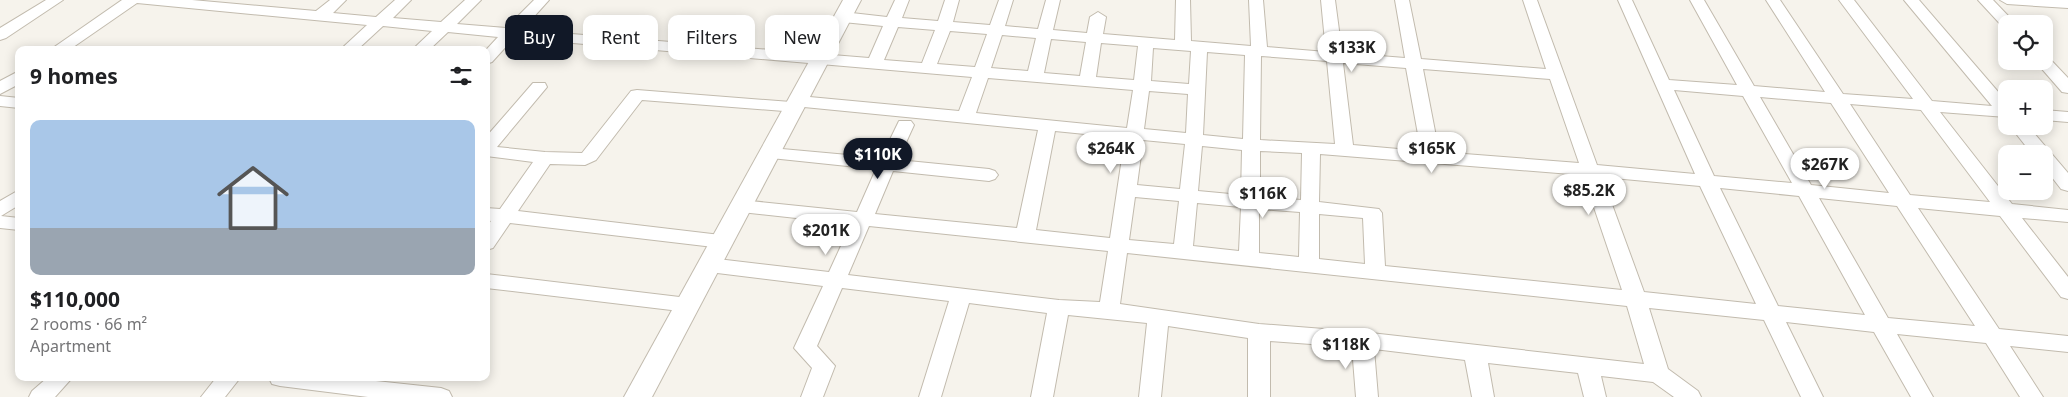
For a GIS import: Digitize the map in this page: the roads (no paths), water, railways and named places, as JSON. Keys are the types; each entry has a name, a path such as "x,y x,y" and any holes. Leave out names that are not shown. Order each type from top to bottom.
{"street":[{"path":"0,36 56,0"},
{"path":"64,46 132,0"},
{"path":"142,0 266,5 321,15 505,33"},
{"path":"321,15 339,0"},
{"path":"352,46 404,0"},
{"path":"425,46 474,0"},
{"path":"527,15 542,0"},
{"path":"875,63 902,0"},
{"path":"928,67 945,25 952,0"},
{"path":"966,118 1006,0"},
{"path":"1035,75 1053,0"},
{"path":"1182,253 1194,139 1195,90 1191,46 1183,0"},
{"path":"1248,260 1248,201 1256,51 1256,0"},
{"path":"1328,0 1345,150"},
{"path":"1402,0 1431,157"},
{"path":"1530,0 1592,170 1636,300 1658,374"},
{"path":"1625,0 1706,181 1812,397"},
{"path":"1697,0 1922,397"},
{"path":"1773,0 2032,397"},
{"path":"1846,0 2068,292"},
{"path":"1911,0 1998,102"},
{"path":"1985,0 1999,15"},
{"path":"2007,0 2064,4"},
{"path":"839,24 848,8 893,23 945,25 1557,75"},
{"path":"1087,80 1098,18"},
{"path":"490,55 505,38"},
{"path":"573,38 765,54"},
{"path":"1109,310 1142,85 1146,42"},
{"path":"638,397 798,104 820,60"},
{"path":"834,60 1035,75 1195,90"},
{"path":"2051,70 2068,88"},
{"path":"0,89 15,79"},
{"path":"1663,84 1998,110"},
{"path":"490,143 539,87"},
{"path":"490,152 579,160 590,156 637,95 798,104 1048,125 1251,145 1345,150 1592,170 2068,216"},
{"path":"0,101 15,103"},
{"path":"2053,116 2068,117"},
{"path":"812,397 824,366 805,348 905,125"},
{"path":"1025,236 1048,125"},
{"path":"2026,135 2035,145"},
{"path":"1309,266 1310,148"},
{"path":"771,153 989,175"},
{"path":"490,231 495,215 545,158"},
{"path":"2053,167 2068,185"},
{"path":"1126,190 1187,194 1372,213 1375,273"},
{"path":"5,206 15,219"},
{"path":"741,206 2068,344"},
{"path":"495,215 722,241"},
{"path":"709,265 1059,307 1109,310 1158,319 1259,332 1362,340 1658,374 1690,397"},
{"path":"490,281 688,305"},
{"path":"930,397 961,294"},
{"path":"1042,397 1059,307"},
{"path":"1150,397 1158,319"},
{"path":"1259,332 1259,397"},
{"path":"1362,340 1367,397"},
{"path":"1475,353 1483,397"},
{"path":"1587,366 1595,397"},
{"path":"40,397 58,381"},
{"path":"212,397 226,381"},
{"path":"300,381 385,394 441,397"}]}
